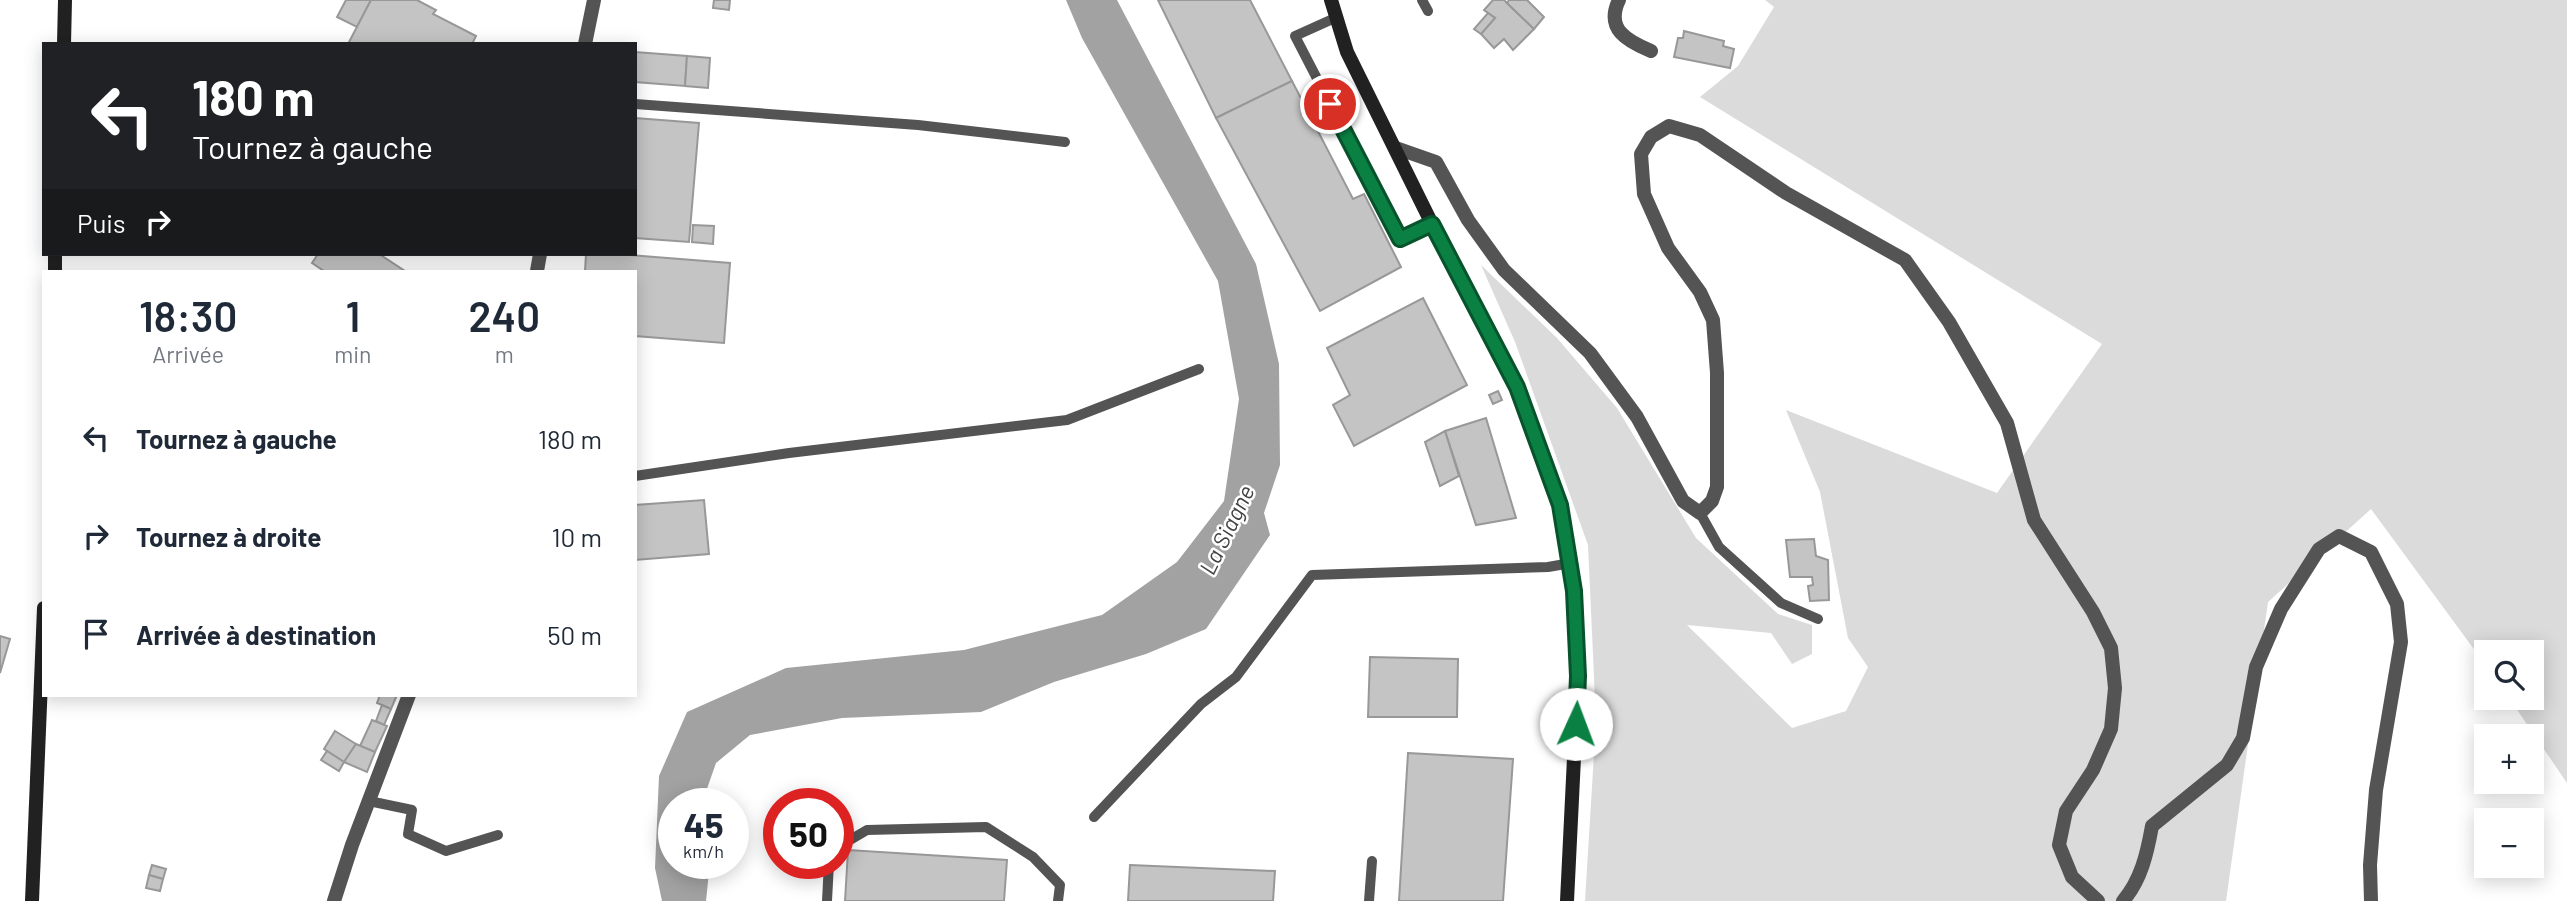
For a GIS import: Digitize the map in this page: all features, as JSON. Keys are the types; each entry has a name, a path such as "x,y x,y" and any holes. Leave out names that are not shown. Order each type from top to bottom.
{"main road":[{"path":"64,42 65,0"},
{"path":"1331,0 1347,52 1517,387 1560,505 1571,563 1578,676 1567,901"},
{"path":"32,901 42,649"}],"street":[{"path":"585,42 594,0"},
{"path":"1619,0 1614,16 1618,31 1629,41 1651,51"},
{"path":"1396,148 1436,162 1468,220 1504,270 1590,353 1637,417 1683,502 1700,513 1713,501 1717,487 1717,373 1713,320 1700,292 1668,248 1644,194 1641,154 1651,137 1669,126 1700,135 1786,193 1905,260 1949,322 2007,423 2034,520 2093,612 2111,648 2115,688 2111,729 2093,770 2066,811 2059,845 2072,877 2098,901"},
{"path":"2123,901 2135,887 2148,850 2152,826 2227,765 2243,738 2256,667 2281,609 2319,549 2339,536 2371,552 2397,604 2401,642 2376,790 2370,865 2371,901"},
{"path":"334,901 409,697"}],"lane":[{"path":"1335,18 1295,36 1400,239 1432,224"},
{"path":"637,104 918,125 1065,142"},
{"path":"637,476 789,453 1067,420 1199,369"},
{"path":"1700,513 1719,547 1729,557 1781,603 1818,619"},
{"path":"1094,817 1201,704 1236,677 1312,575 1548,567 1571,563"},
{"path":"369,801 412,810 408,834 446,851 498,835"},
{"path":"854,838 867,830 986,827 1033,857 1060,885 1058,901"},
{"path":"1369,901 1372,861"},
{"path":"827,901 828,879"}],"shaded area":[{"path":"1765,0 2567,0 2567,783 2544,749 2544,724 2527,724 2517,710 2544,710 2544,640 2474,640 2474,649 2371,509 2268,602 2226,901 1585,901 1596,721 1588,545 1515,342 1481,265 1557,338 1617,408 1696,538 1778,614 1812,625 1812,654 1792,664 1771,633 1687,625 1792,728 1846,711 1868,667 1848,638 1820,492 1786,410 1997,493 2102,344 1700,97 1738,66 1774,7"}],"water":[{"name":"La Siagne","path":"1066,0 1117,0 1256,264 1279,364 1280,465 1264,513 1270,535 1206,629 1146,654 1054,682 981,712 842,718 750,735 716,763 707,788 658,788 659,776 687,712 786,668 964,650 1102,615 1177,562 1224,501 1239,399 1218,281 1082,38"},
{"path":"658,799 658,879 708,879 706,901 662,901 655,868"}],"building":[{"path":"346,0 371,0 357,27 337,17"},
{"path":"371,0 417,0 436,10 433,14 476,36 473,42 349,42"},
{"path":"714,0 730,0 729,10 713,8"},
{"path":"1158,0 1250,0 1292,81 1216,118"},
{"path":"1493,0 1504,0 1534,29 1513,50 1504,39 1494,48 1481,34 1495,18 1484,10"},
{"path":"1509,0 1527,0 1544,17 1534,29 1507,3"},
{"path":"1488,13 1495,18 1481,34 1474,29"},
{"path":"1684,31 1724,41 1723,46 1734,49 1730,68 1674,57 1678,38 1683,38"},
{"path":"637,52 687,56 685,86 637,82"},
{"path":"687,56 710,58 708,88 685,86"},
{"path":"1292,81 1353,199 1364,194 1401,267 1320,311 1216,118"},
{"path":"637,118 699,123 689,242 637,238"},
{"path":"693,225 714,226 713,244 692,242"},
{"path":"317,256 382,256 403,270 322,270 312,263"},
{"path":"586,256 637,256 730,263 724,343 637,336 637,270 585,270"},
{"path":"1423,298 1467,385 1354,446 1333,405 1350,395 1327,348"},
{"path":"1498,391 1502,400 1493,404 1489,395"},
{"path":"1486,418 1516,518 1476,525 1445,431"},
{"path":"1445,431 1459,476 1440,486 1425,442"},
{"path":"704,500 709,554 637,560 637,505"},
{"path":"1814,539 1816,556 1828,560 1829,600 1810,601 1808,586 1813,585 1812,577 1790,577 1786,540"},
{"path":"0,636 10,639 0,673"},
{"path":"1370,657 1458,659 1457,717 1368,717"},
{"path":"379,697 396,697 391,709 377,703"},
{"path":"382,705 391,709 384,725 376,721"},
{"path":"372,720 387,726 375,752 360,746"},
{"path":"335,731 356,744 344,762 324,749"},
{"path":"356,744 375,752 367,772 344,762"},
{"path":"327,751 344,762 339,771 321,760"},
{"path":"1408,753 1513,759 1503,901 1399,901"},
{"path":"854,850 1007,860 1004,901 845,901 846,879 854,879"},
{"path":"152,865 166,869 163,879 149,875"},
{"path":"1130,865 1275,871 1273,901 1128,901"},
{"path":"149,875 163,879 160,891 146,888"}],"route":[{"path":"1330,104 1400,239 1432,224 1517,387 1560,505 1571,563 1578,676 1576,724"}]}
